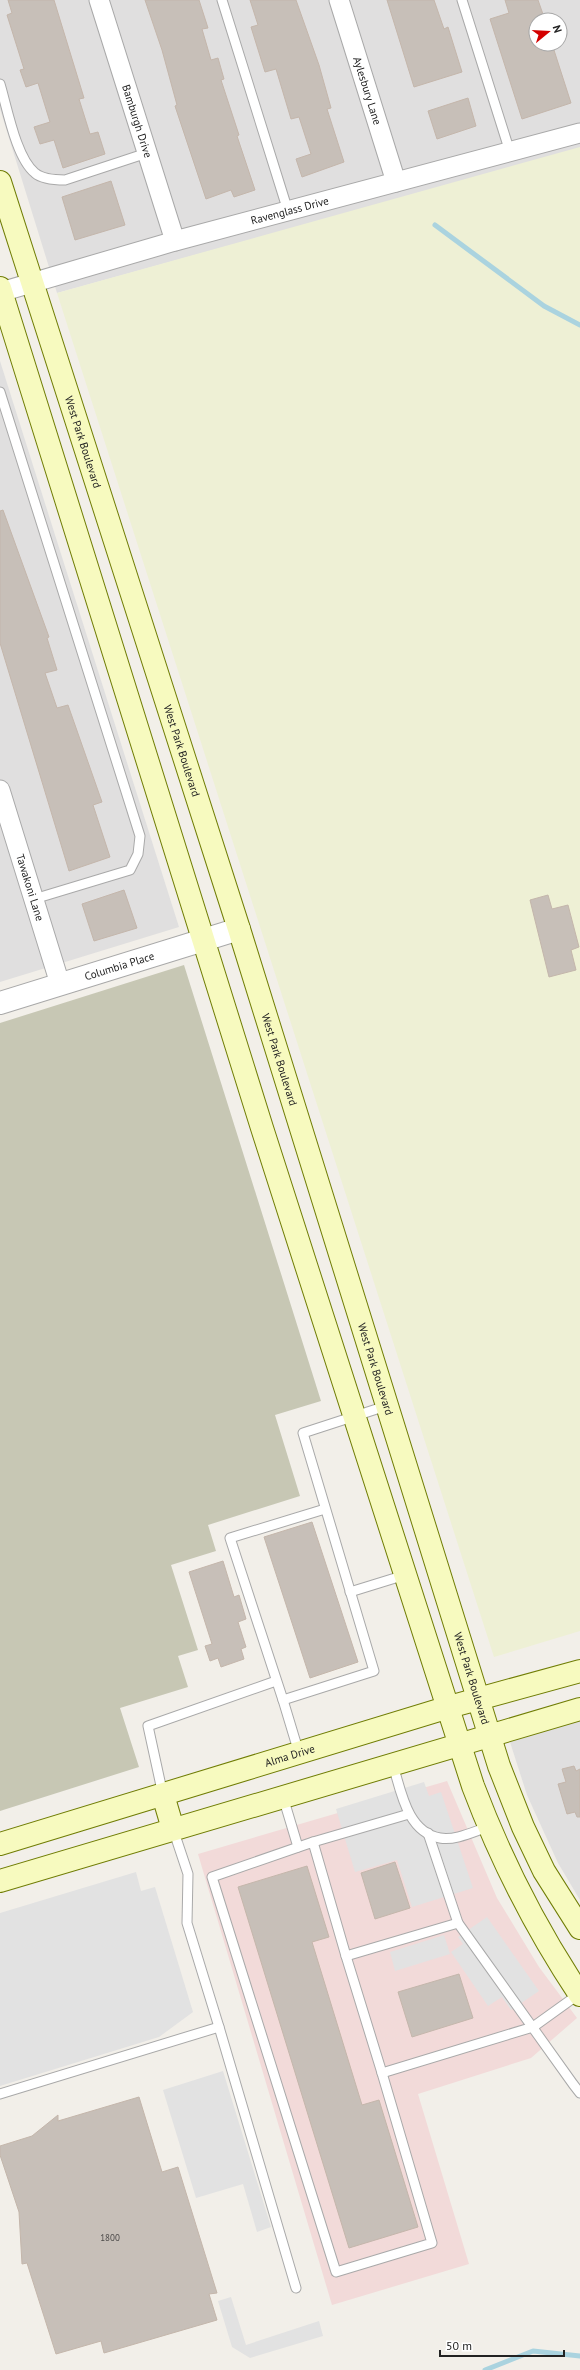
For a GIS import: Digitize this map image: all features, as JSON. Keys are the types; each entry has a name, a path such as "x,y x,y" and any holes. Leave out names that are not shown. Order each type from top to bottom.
{"main road":[{"name":"West Park Boulevard","path":"0,182 238,930 386,1406 480,1700 499,1766 523,1827 544,1871 580,1928"},
{"path":"1,290 354,1416 488,1827 528,1910 580,1994"},
{"name":"Alma Drive","path":"0,1844 449,1707 480,1700 580,1671"},
{"path":"0,1881 392,1763 580,1709"},
{"path":"163,1795 173,1829"}],"street":[{"name":"Bamburgh Drive","path":"99,0 175,241"},
{"name":"Aylesbury Lane","path":"339,0 396,182"},
{"name":"Ravenglass Drive","path":"1,290 175,241 580,133"},
{"name":"Tawakoni Lane","path":"0,790 60,984"},
{"name":"Columbia Place","path":"0,1003 238,930"}],"lane":[{"path":"222,0 288,211"},
{"path":"462,0 510,152"},
{"path":"0,84 22,155 29,167 36,174 55,180 65,180 147,153"},
{"path":"0,392 140,836 138,854 130,870 34,899"},
{"path":"283,1700 374,1671 303,1433 386,1406"},
{"path":"299,1753 230,1538 325,1508"},
{"path":"350,1592 405,1575"},
{"path":"163,1795 148,1726 276,1681"},
{"path":"392,1763 409,1814 416,1825 428,1833 441,1838 452,1838 488,1827"},
{"path":"283,1796 298,1848"},
{"path":"313,1842 432,2243 336,2272 212,1877 313,1842 409,1814"},
{"path":"173,1829 188,1874 187,1923 296,2288"},
{"path":"428,1833 458,1924 580,2093"},
{"path":"346,1956 458,1924"},
{"path":"382,2073 533,2027 580,1994"},
{"path":"0,2094 219,2027"}],"shaded area":[{"path":"0,0 580,0 580,149 57,293 0,109"},
{"path":"580,147 580,1631 494,1657 57,293"},
{"path":"0,361 179,927 0,982"},
{"path":"184,965 321,1401 275,1415 300,1496 208,1525 216,1551 171,1565 198,1650 178,1656 188,1687 120,1708 139,1767 0,1811 0,1023"},
{"path":"580,1721 580,1900 558,1863 527,1795 510,1742"},
{"path":"447,1781 497,1898 539,1967 577,2018 531,2058 418,2094 469,2264 332,2305 198,1854"},
{"path":"424,1782 429,1796 441,1792 473,1888 412,1907 397,1860 355,1872 336,1809"},
{"path":"136,1872 141,1891 155,1887 193,2012 159,2037 0,2086 0,1913"},
{"path":"487,1917 539,1991 511,2010 502,1997 488,2006 451,1952 463,1944 458,1937"},
{"path":"444,1935 450,1954 395,1971 390,1952"},
{"path":"223,2071 271,2227 257,2232 243,2184 196,2198 163,2090"},
{"path":"231,2297 246,2345 319,2321 323,2336 250,2358 232,2347 218,2301"}],"building":[{"path":"8,0 54,0 84,98 79,99 90,134 98,132 105,154 63,168 54,140 40,144 34,127 50,122 38,83 26,87 20,70 24,69 7,15 12,13"},
{"path":"145,0 199,0 208,28 202,29 211,60 218,58 224,79 221,80 239,135 237,136 255,190 234,197 231,190 206,199 175,106 177,105 162,50"},
{"path":"250,0 296,0 319,65 331,108 327,109 344,162 302,177 296,159 311,154 299,117 291,119 276,69 265,72 251,27 258,25"},
{"path":"387,0 434,0 444,29 448,27 462,72 414,87"},
{"path":"505,0 538,0 542,12 528,12 528,52 555,52 571,103 522,119 490,19 509,13"},
{"path":"468,98 476,126 437,139 428,111"},
{"path":"111,181 125,225 75,240 62,197"},
{"path":"3,510 49,637 47,638 57,670 45,673 57,708 68,705 102,802 93,805 110,857 69,871 0,643 0,511"},
{"path":"124,890 137,928 94,941 82,904"},
{"path":"548,895 552,909 568,905 579,947 571,950 576,970 549,977 530,900"},
{"path":"312,1522 358,1662 310,1678 264,1537"},
{"path":"223,1561 234,1597 239,1595 246,1619 238,1622 246,1647 241,1649 244,1659 221,1667 218,1658 210,1661 205,1646 212,1644 189,1572"},
{"path":"574,1766 576,1771 580,1769 580,1817 577,1817 575,1812 567,1814 558,1784 566,1782 562,1769"},
{"path":"395,1862 410,1908 375,1919 361,1873"},
{"path":"307,1866 329,1937 312,1942 362,2105 379,2100 418,2227 349,2248 238,1887"},
{"path":"459,1974 473,2018 412,2037 398,1992"},
{"path":"139,2097 162,2172 178,2167 217,2293 209,2294 217,2320 104,2353 101,2341 56,2354 27,2263 22,2264 19,2212 0,2155 0,2146 32,2136 58,2115 58,2121"}],"waterway":[{"path":"435,225 544,306 580,325"},
{"path":"485,2370 533,2351 580,2356"}]}
